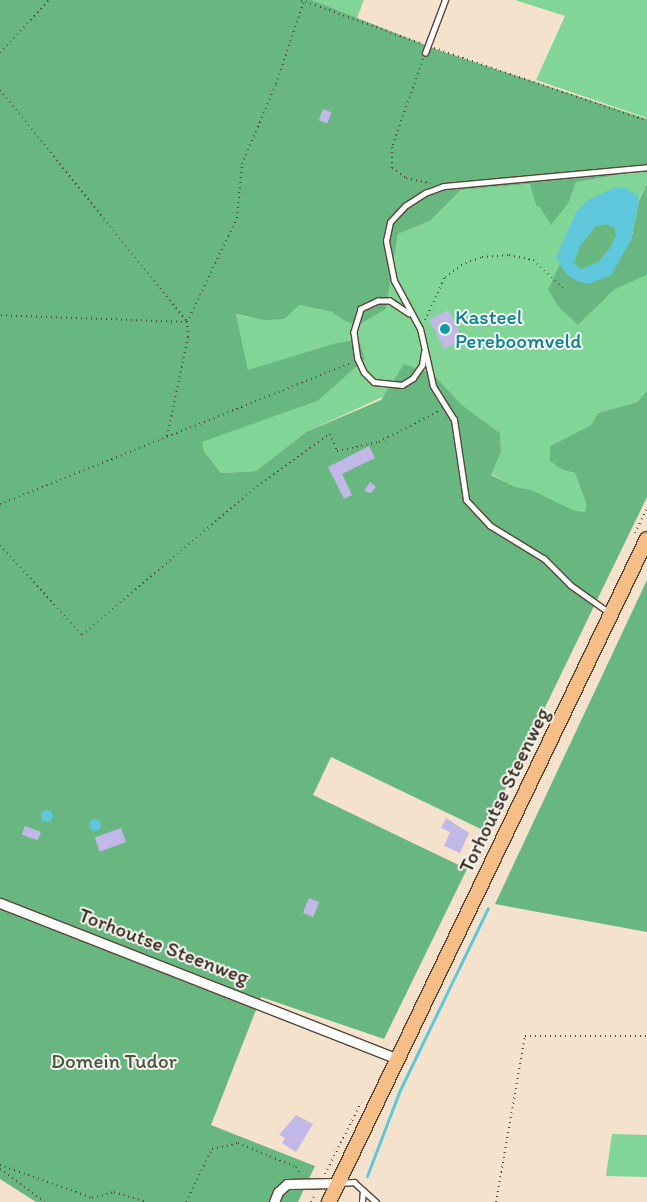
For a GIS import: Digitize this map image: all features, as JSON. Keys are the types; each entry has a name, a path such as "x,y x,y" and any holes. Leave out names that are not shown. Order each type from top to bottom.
{"main road":[{"name":"Torhoutse Steenweg","path":"329,1202 647,539"}],"street":[{"name":"Torhoutse Steenweg","path":"0,903 398,1059"},
{"path":"274,1202 278,1192 287,1184 305,1182 338,1183"}],"lane":[{"path":"426,53 445,0"},
{"path":"610,614 578,592 544,559 490,526 466,500 458,464 457,434 446,407 432,386 420,329 410,315 388,261 386,241 390,222 405,206 425,193 444,186 647,167"},
{"path":"410,315 390,301 378,301 361,309 354,332 358,359 364,372 374,382 402,385 412,378 422,365 425,348"},
{"path":"338,1183 354,1182 376,1202"},
{"path":"362,1202 363,1191"}],"path":[{"path":"0,53 49,0"},
{"path":"167,436 188,337 187,322 237,218 242,164 276,84 302,0 428,46 647,121"},
{"path":"426,53 392,147 392,168 406,178 444,186"},
{"path":"0,90 187,322"},
{"path":"424,322 445,277 461,265 482,257 510,255 533,260 554,276 564,289"},
{"path":"0,315 187,322"},
{"path":"0,504 358,359"},
{"path":"0,545 82,635 256,486 330,434 337,451 379,442 446,407"},
{"path":"496,1202 525,1036 647,1036"},
{"path":"186,1202 212,1149 238,1143 296,1167 305,1182"},
{"path":"0,1165 92,1198 114,1192 146,1202"},
{"path":"0,1169 44,1202"}],"green space":[{"name":"Domein Tudor","path":"0,0 312,0 438,50 647,119 647,170 576,182 569,202 551,225 539,206 536,206 530,184 461,190 430,221 398,234 386,309 359,325 345,321 332,312 299,305 284,319 264,320 236,314 248,370 336,343 359,339 365,359 318,401 202,442 204,451 221,473 256,471 306,432 381,400 404,364 433,374 462,405 500,433 501,452 491,475 516,487 532,490 573,510 585,512 586,503 575,473 563,470 550,461 550,446 591,425 598,413 637,402 647,391 647,497 485,831 331,757 313,795 467,869 384,1039 261,997 211,1125 315,1166 298,1202 36,1202 0,1179"},
{"path":"312,0 364,0 357,18"},
{"path":"515,0 647,0 647,118 536,80 565,16"},
{"path":"647,170 647,184 578,325 614,290 647,275 647,391 637,402 598,413 591,425 550,446 563,470 575,473 586,503 585,512 573,510 532,490 516,487 491,474 501,452 500,433 462,405 433,374 306,432 256,471 221,473 204,451 201,442 318,401 365,359 359,339 336,343 248,371 236,314 247,317 299,305 332,312 359,325 386,309 398,234 430,221 461,190 531,184 536,206 569,202 576,182"},
{"path":"647,184 647,275 614,290 578,325 559,307 548,290 560,264 577,281 631,240 639,201"},
{"path":"605,224 615,228 616,236 610,248 599,262 580,269 574,263 579,247 595,227"},
{"path":"647,580 647,932 495,904"},
{"path":"612,1134 647,1135 647,1177 606,1176"}],"water":[{"path":"616,187 626,188 637,195 639,201 631,240 611,275 588,284 577,281 567,275 556,258 577,211 588,200","holes":["605,224 615,228 616,236 610,248 599,262 580,269 574,263 579,247 595,227"]},
{"path":"45,810 49,810 53,816 49,822 45,822 41,818 41,814"},
{"path":"97,819 100,820 100,830 93,831 90,830 89,823 90,820"}],"building":[{"path":"323,109 331,112 327,123 319,120"},
{"name":"Kasteel Pereboomveld","path":"448,310 463,339 444,349 429,320"},
{"path":"369,446 375,458 342,474 352,495 344,499 328,467"},
{"path":"370,482 376,487 371,493 364,491"},
{"path":"446,818 469,833 460,853 444,846 450,832 441,828"},
{"path":"25,826 41,832 38,840 22,834"},
{"path":"121,828 126,842 100,852 95,838"},
{"path":"309,898 319,902 313,917 303,913"},
{"path":"296,1115 313,1124 296,1152 282,1143 285,1138 279,1135"}],"waterway":[{"path":"367,1176 399,1092 488,908"}],"place":[{"name":"Kasteel Pereboomveld","path":"445,329"}]}
